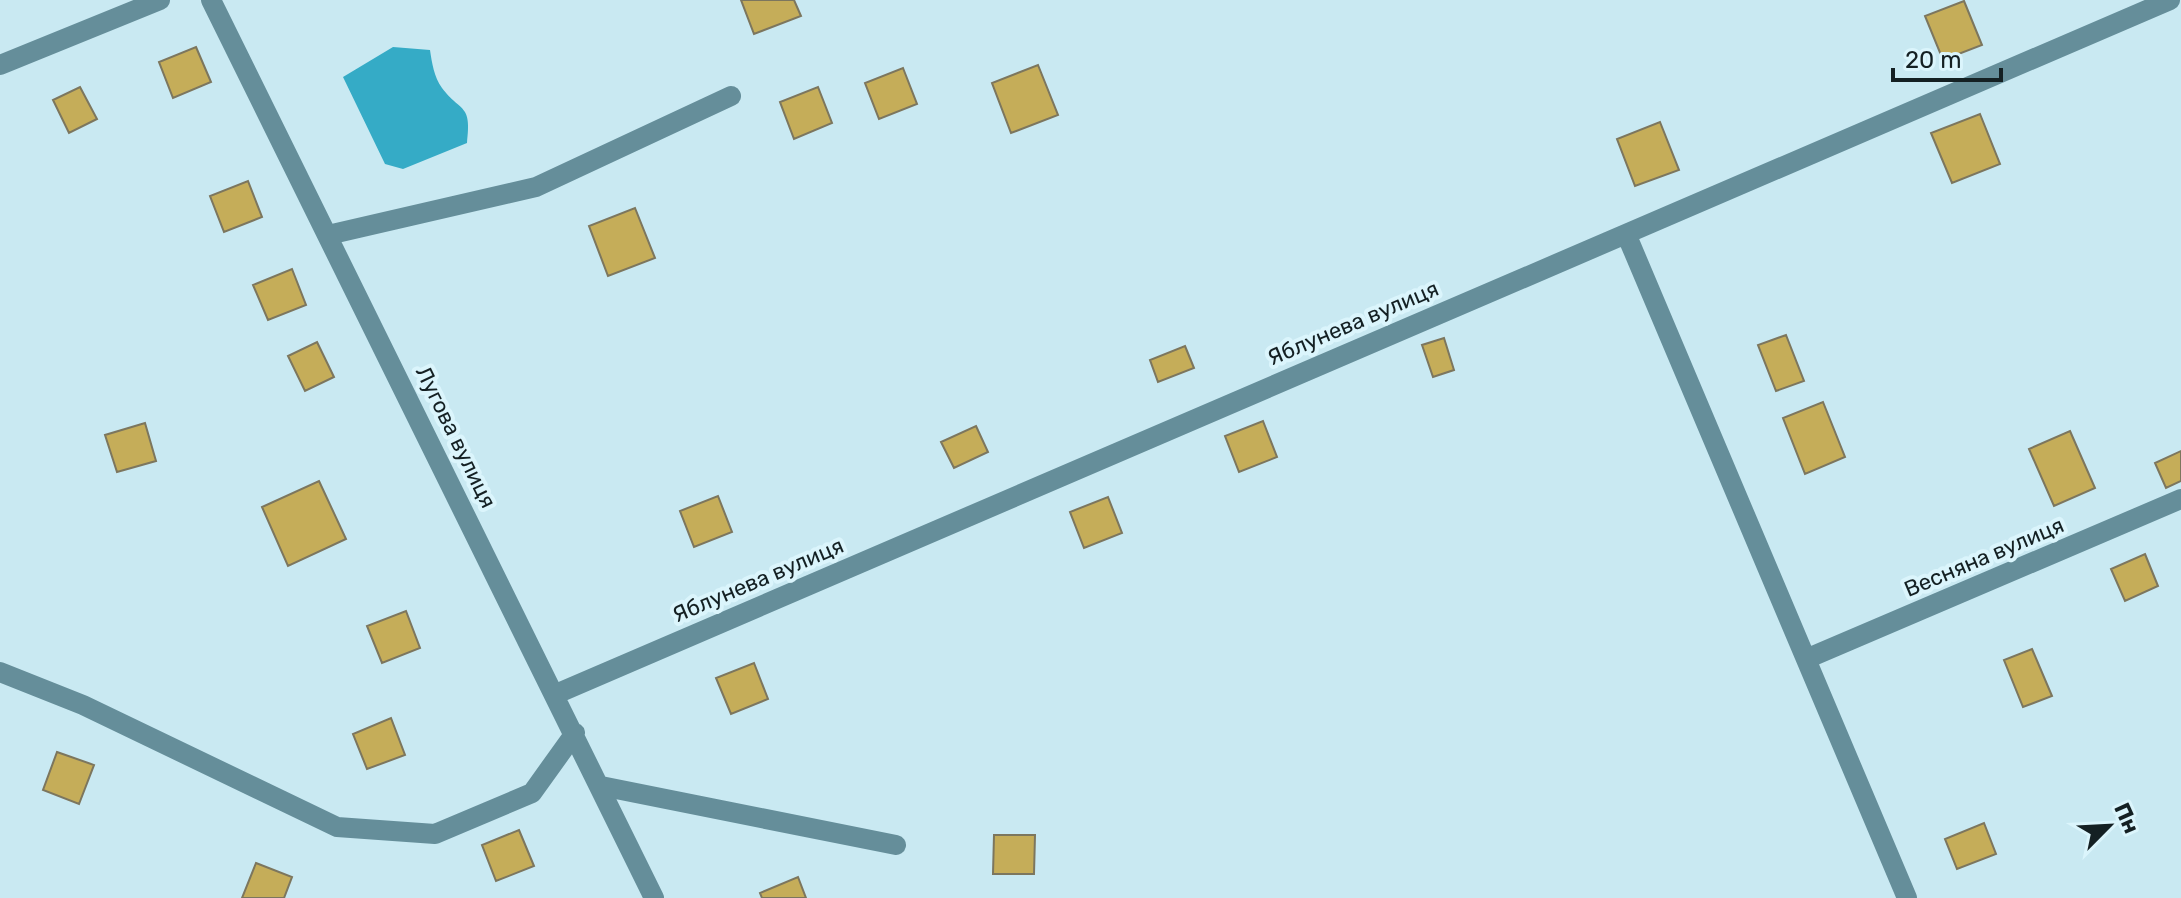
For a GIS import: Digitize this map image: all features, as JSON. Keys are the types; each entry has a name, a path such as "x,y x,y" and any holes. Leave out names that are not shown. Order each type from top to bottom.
{"street":[{"path":"0,65 160,0"},
{"name":"Лугова вулиця","path":"211,0 654,898"},
{"name":"Яблунева вулиця","path":"556,694 1387,334 1627,236 2170,0"},
{"path":"328,235 536,187 731,96"},
{"path":"1627,236 1907,898"},
{"name":"Весняна вулиця","path":"1806,659 2181,499"},
{"path":"0,672 83,705 337,827 435,834 532,793 575,733"},
{"path":"601,786 896,845"}],"water":[{"path":"393,47 430,50 439,84 464,110 468,121 467,143 403,169 385,164 343,77"}],"building":[{"path":"741,0 794,0 801,16 754,34"},
{"path":"1964,1 1982,45 1943,60 1925,16"},
{"path":"196,47 211,82 173,98 159,62"},
{"path":"1038,65 1058,115 1011,133 992,83"},
{"path":"903,68 917,104 879,119 865,83"},
{"path":"80,87 97,119 69,133 53,100"},
{"path":"818,87 832,123 794,139 780,102"},
{"path":"1980,114 2000,164 1952,183 1931,133"},
{"path":"1660,122 1679,170 1635,186 1617,139"},
{"path":"248,181 262,217 224,232 210,196"},
{"path":"635,208 655,258 608,276 589,226"},
{"path":"292,269 306,305 268,320 253,285"},
{"path":"1786,335 1804,381 1776,391 1758,345"},
{"path":"1444,338 1454,370 1433,377 1422,345"},
{"path":"317,342 334,377 305,391 288,356"},
{"path":"1185,346 1194,368 1158,382 1150,360"},
{"path":"1823,402 1845,457 1805,474 1783,418"},
{"path":"1263,421 1277,457 1239,472 1225,436"},
{"path":"145,423 156,461 117,472 105,435"},
{"path":"976,426 988,452 954,468 941,442"},
{"path":"2070,431 2095,488 2054,506 2029,449"},
{"path":"2181,451 2181,481 2166,488 2155,463"},
{"path":"319,481 346,539 288,566 262,507"},
{"path":"718,496 732,532 694,547 680,511"},
{"path":"1108,497 1122,533 1084,548 1070,512"},
{"path":"2145,554 2158,586 2125,601 2111,569"},
{"path":"406,611 420,648 382,663 367,626"},
{"path":"2032,649 2052,696 2023,707 2004,660"},
{"path":"754,663 768,699 731,714 716,678"},
{"path":"391,718 405,755 367,769 353,734"},
{"path":"57,752 94,765 79,804 43,790"},
{"path":"1984,823 1996,854 1957,869 1945,839"},
{"path":"519,830 534,866 496,881 482,845"},
{"path":"994,835 1035,835 1034,874 993,874"},
{"path":"256,863 292,877 284,898 242,898"},
{"path":"798,877 806,898 762,898 760,893"}]}
